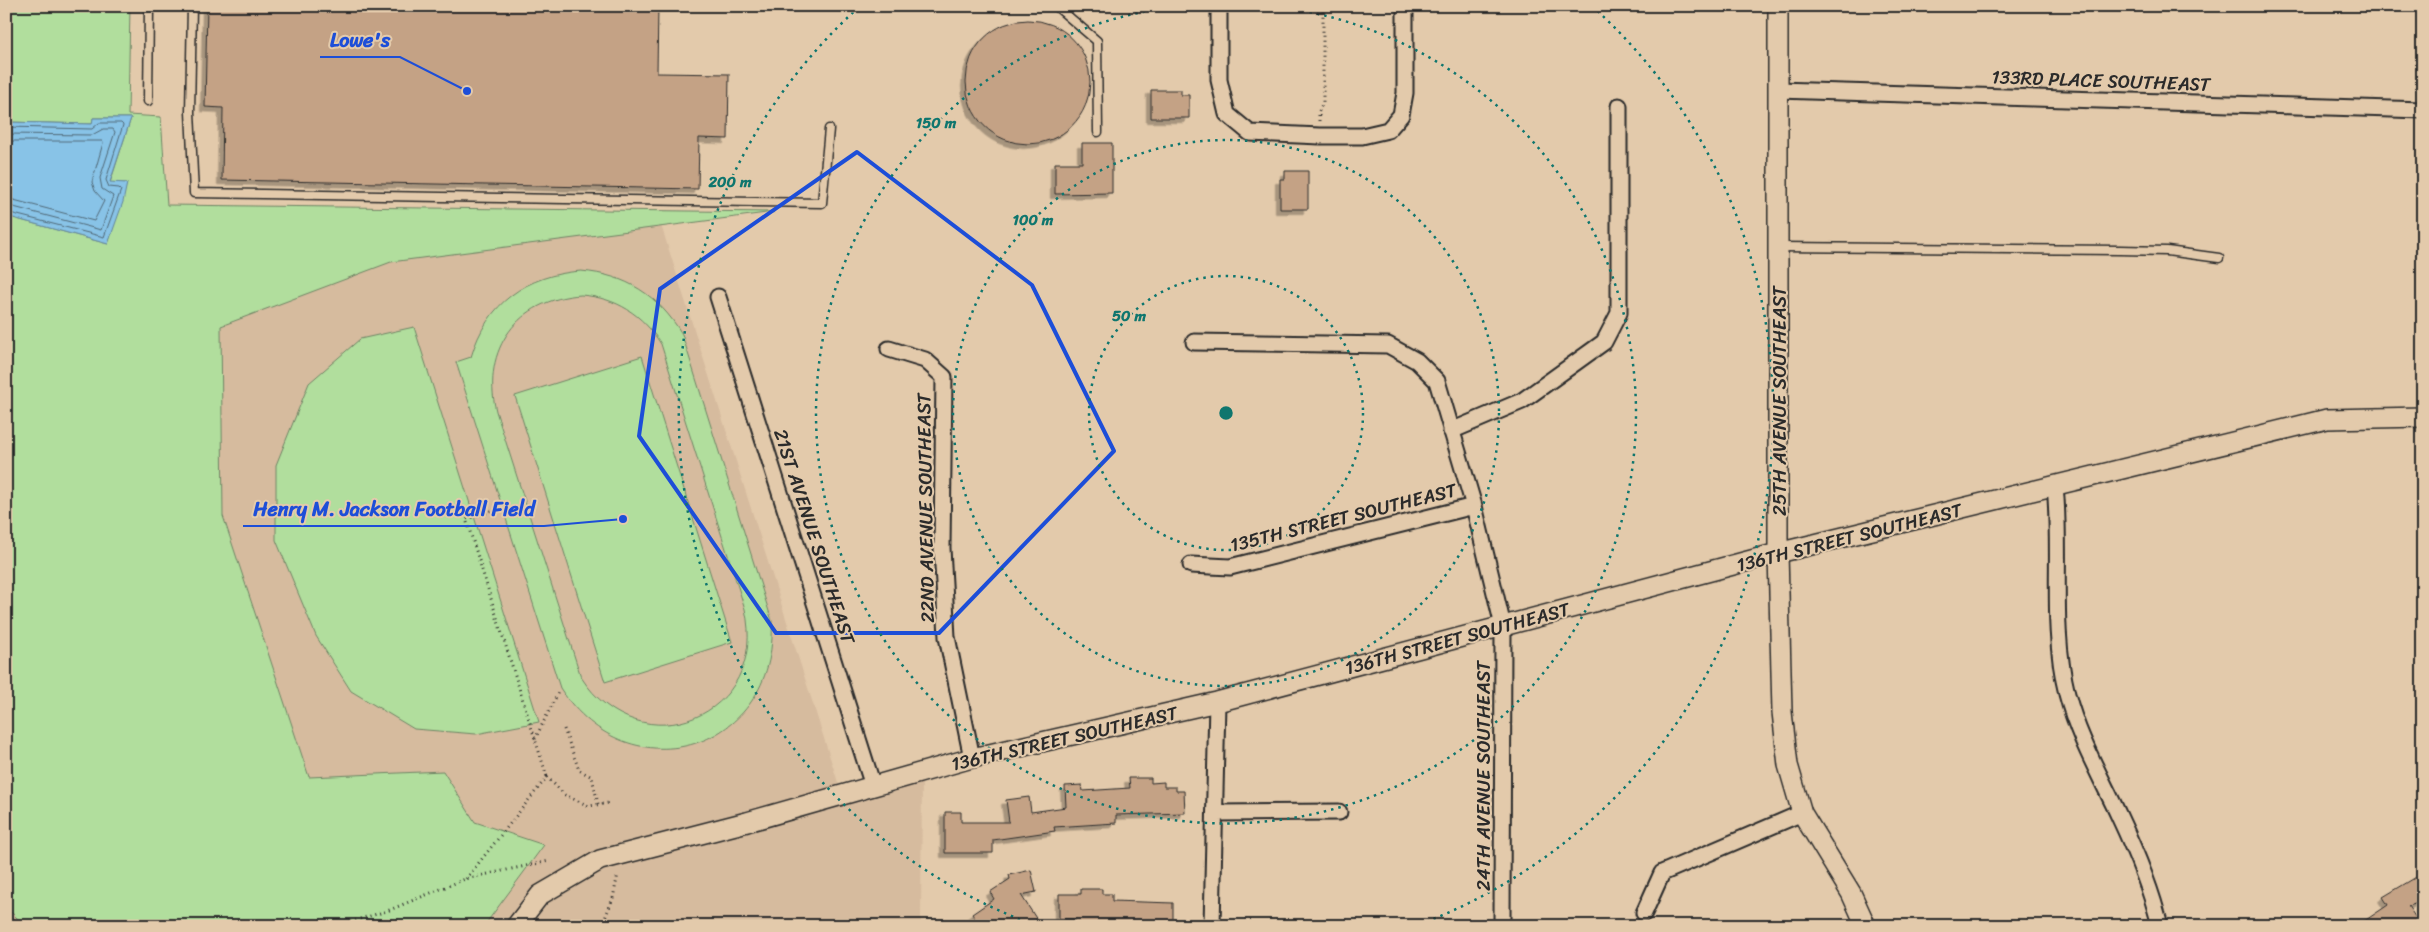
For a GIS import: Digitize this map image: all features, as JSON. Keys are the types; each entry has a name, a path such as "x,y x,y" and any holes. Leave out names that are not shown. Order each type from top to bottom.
{"street":[{"path":"1219,6 1219,80 1227,114 1250,133 1320,136 1362,136 1388,130 1401,115 1405,93 1405,6"},
{"name":"25TH AVENUE SOUTHEAST","path":"1778,6 1778,553 1782,712 1788,765 1802,813 1851,893 1866,926"},
{"name":"133RD PLACE SOUTHEAST","path":"1778,90 2423,110"},
{"path":"1451,431 1522,401 1604,342 1620,313 1619,106"},
{"name":"21ST AVENUE SOUTHEAST","path":"718,297 873,786"},
{"name":"24TH AVENUE SOUTHEAST","path":"1194,342 1388,346 1417,361 1437,381 1474,506 1503,626 1502,926"},
{"name":"22ND AVENUE SOUTHEAST","path":"889,349 925,360 944,377 942,548 947,636 972,758"},
{"name":"136TH STREET SOUTHEAST","path":"516,926 540,895 600,860 747,822 972,758 1217,702 1778,553 2327,419 2423,417"},
{"path":"2055,486 2059,632 2067,693 2079,732 2120,817 2146,883 2160,926"},
{"name":"135TH STREET SOUTHEAST","path":"1191,564 1230,567 1474,506"},
{"path":"1212,926 1217,702"},
{"path":"1214,813 1339,812"},
{"path":"1644,913 1662,874 1802,813"}],"lane":[{"path":"148,101 149,6"},
{"path":"192,6 190,112 194,193 822,203 829,129"},
{"path":"1056,6 1097,41 1098,132"},
{"path":"1779,247 2120,250 2174,252 2219,258"}],"path":[{"path":"1320,136 1319,112 1323,102 1323,6"},
{"path":"501,508 466,519 547,778 565,794 589,806 609,803"},
{"path":"535,740 559,691"},
{"path":"564,729 579,770 592,777 598,804"},
{"path":"465,879 547,778"},
{"path":"336,926 388,911 465,879 549,861"},
{"path":"602,926 613,898 618,873"}],"highlighted area":[{"path":"857,152 1032,285 1114,451 939,633 776,633 639,436 660,289"}],"shaded area":[{"path":"198,223 661,225 842,795 922,772 921,926 6,926 6,802"}],"green space":[{"path":"6,6 130,6 128,115 161,117 167,205 774,212 391,262 221,326 223,516 309,777 443,771 475,822 544,845 484,926 25,926 6,907 6,216 108,244 127,183 110,183 131,118 93,118 93,124 6,122"},
{"path":"581,271 598,273 627,282 640,289 663,308 682,334 772,621 768,665 752,701 726,727 695,743 660,748 624,741 589,721 560,688 456,362 471,357 487,321 511,295 526,286 561,274","holes":["581,295 617,304 637,316 654,333 661,344 745,609 748,646 738,678 720,702 694,718 665,724 635,720 606,705 581,677 496,411 493,388 494,367 500,348 509,331 522,317 539,306 559,299"]},
{"path":"414,327 539,722 476,734 414,729 351,691 316,636 276,540 276,465 309,383 360,339"},
{"path":"642,356 732,642 605,682 515,396"}],"water":[{"path":"93,118 131,118 110,182 127,183 123,202 108,244 6,216 6,122 92,124"}],"building":[{"path":"207,6 658,6 657,73 729,74 728,139 699,138 698,189 222,180 223,108 205,107"},
{"path":"1028,20 1052,25 1063,30 1072,38 1080,47 1085,58 1090,82 1085,106 1080,117 1072,126 1063,134 1052,139 1028,144 1004,139 993,134 984,126 976,117 971,106 966,82 971,58 976,47 984,38 993,30 1004,25"},
{"path":"1151,90 1181,90 1181,95 1189,95 1189,118 1151,118"},
{"path":"1082,143 1112,143 1112,193 1055,194 1055,163 1082,163"},
{"path":"1285,171 1308,171 1308,209 1280,209 1280,179 1285,179"},
{"path":"1129,778 1151,778 1151,783 1164,782 1164,787 1176,787 1176,791 1184,791 1185,813 1116,815 1116,823 1054,827 1055,831 993,840 993,853 945,853 945,812 961,812 961,822 1009,822 1006,800 1029,797 1031,812 1066,807 1065,786 1082,785 1083,791 1130,788"},
{"path":"1031,870 1036,892 1021,895 1041,926 980,926 972,914 994,899 990,892 1010,879 1009,875"},
{"path":"2423,873 2423,901 2408,906 2421,926 2357,926 2388,905 2383,897"},
{"path":"1081,889 1102,889 1102,894 1112,894 1112,901 1173,903 1173,926 1075,926 1075,919 1059,919 1059,894 1081,894"}],"place":[{"name":"Lowe's","path":"467,91"},
{"name":"Henry M. Jackson Football Field","path":"623,519"}]}
